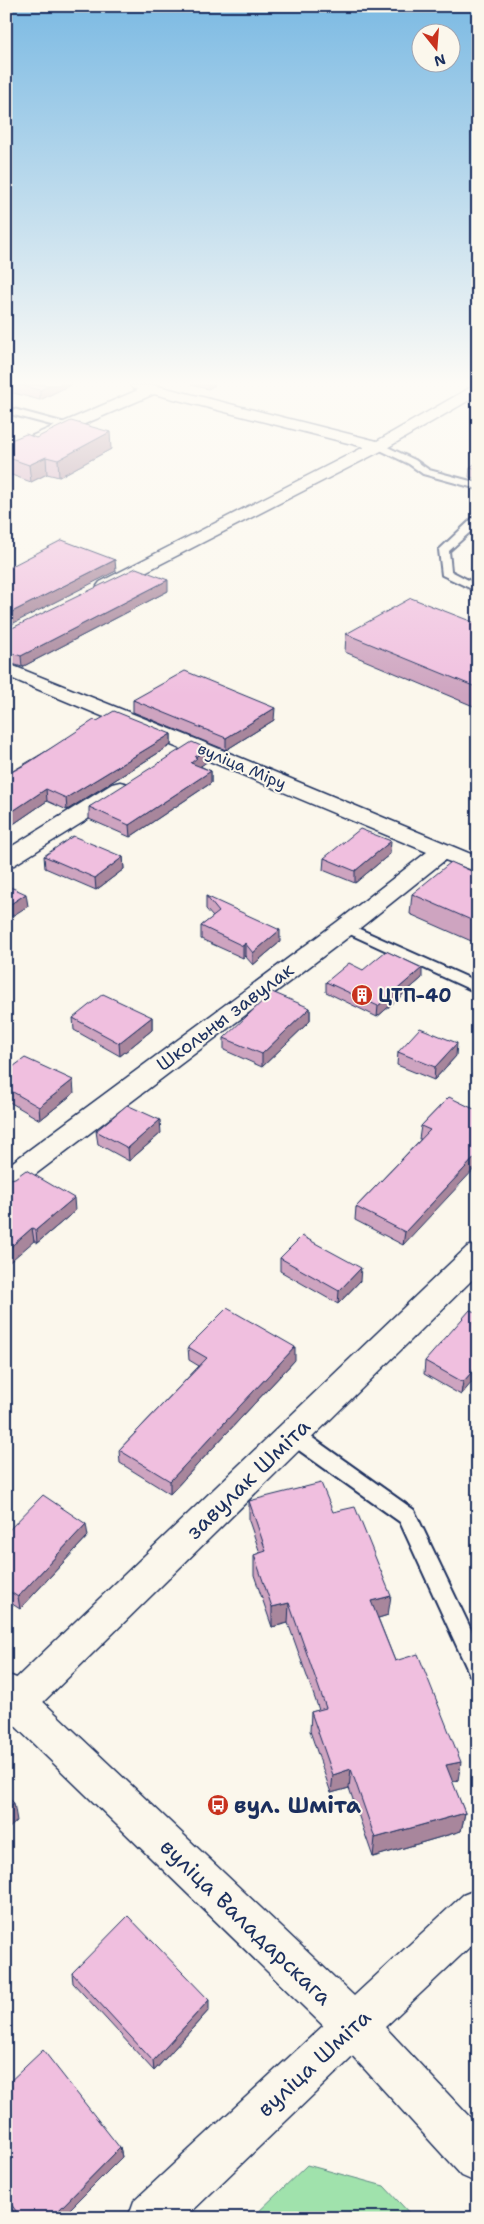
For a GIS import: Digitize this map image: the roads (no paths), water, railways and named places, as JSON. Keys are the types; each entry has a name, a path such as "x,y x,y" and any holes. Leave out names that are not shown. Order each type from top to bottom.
{"street":[{"path":"95,591 295,489"},
{"name":"вуліца Міру","path":"6,669 191,744 478,865"},
{"path":"166,760 191,744"},
{"path":"6,860 140,776"},
{"name":"Школьны завулак","path":"6,1182 346,927 442,851"},
{"name":"завулак Шміта","path":"12,1696 293,1435 478,1255"},
{"name":"вуліца Валадарскага","path":"12,1696 354,2026 478,2160"},
{"name":"вуліца Шміта","path":"151,2218 478,1910"}],"lane":[{"path":"478,519 444,550 446,573 478,589"},
{"path":"346,927 478,988"},
{"path":"293,1435 407,1516 478,1668"}],"place":[{"name":"ЦТП-40","path":"362,995"},
{"name":"вул. Шміта","path":"218,1805"}]}
